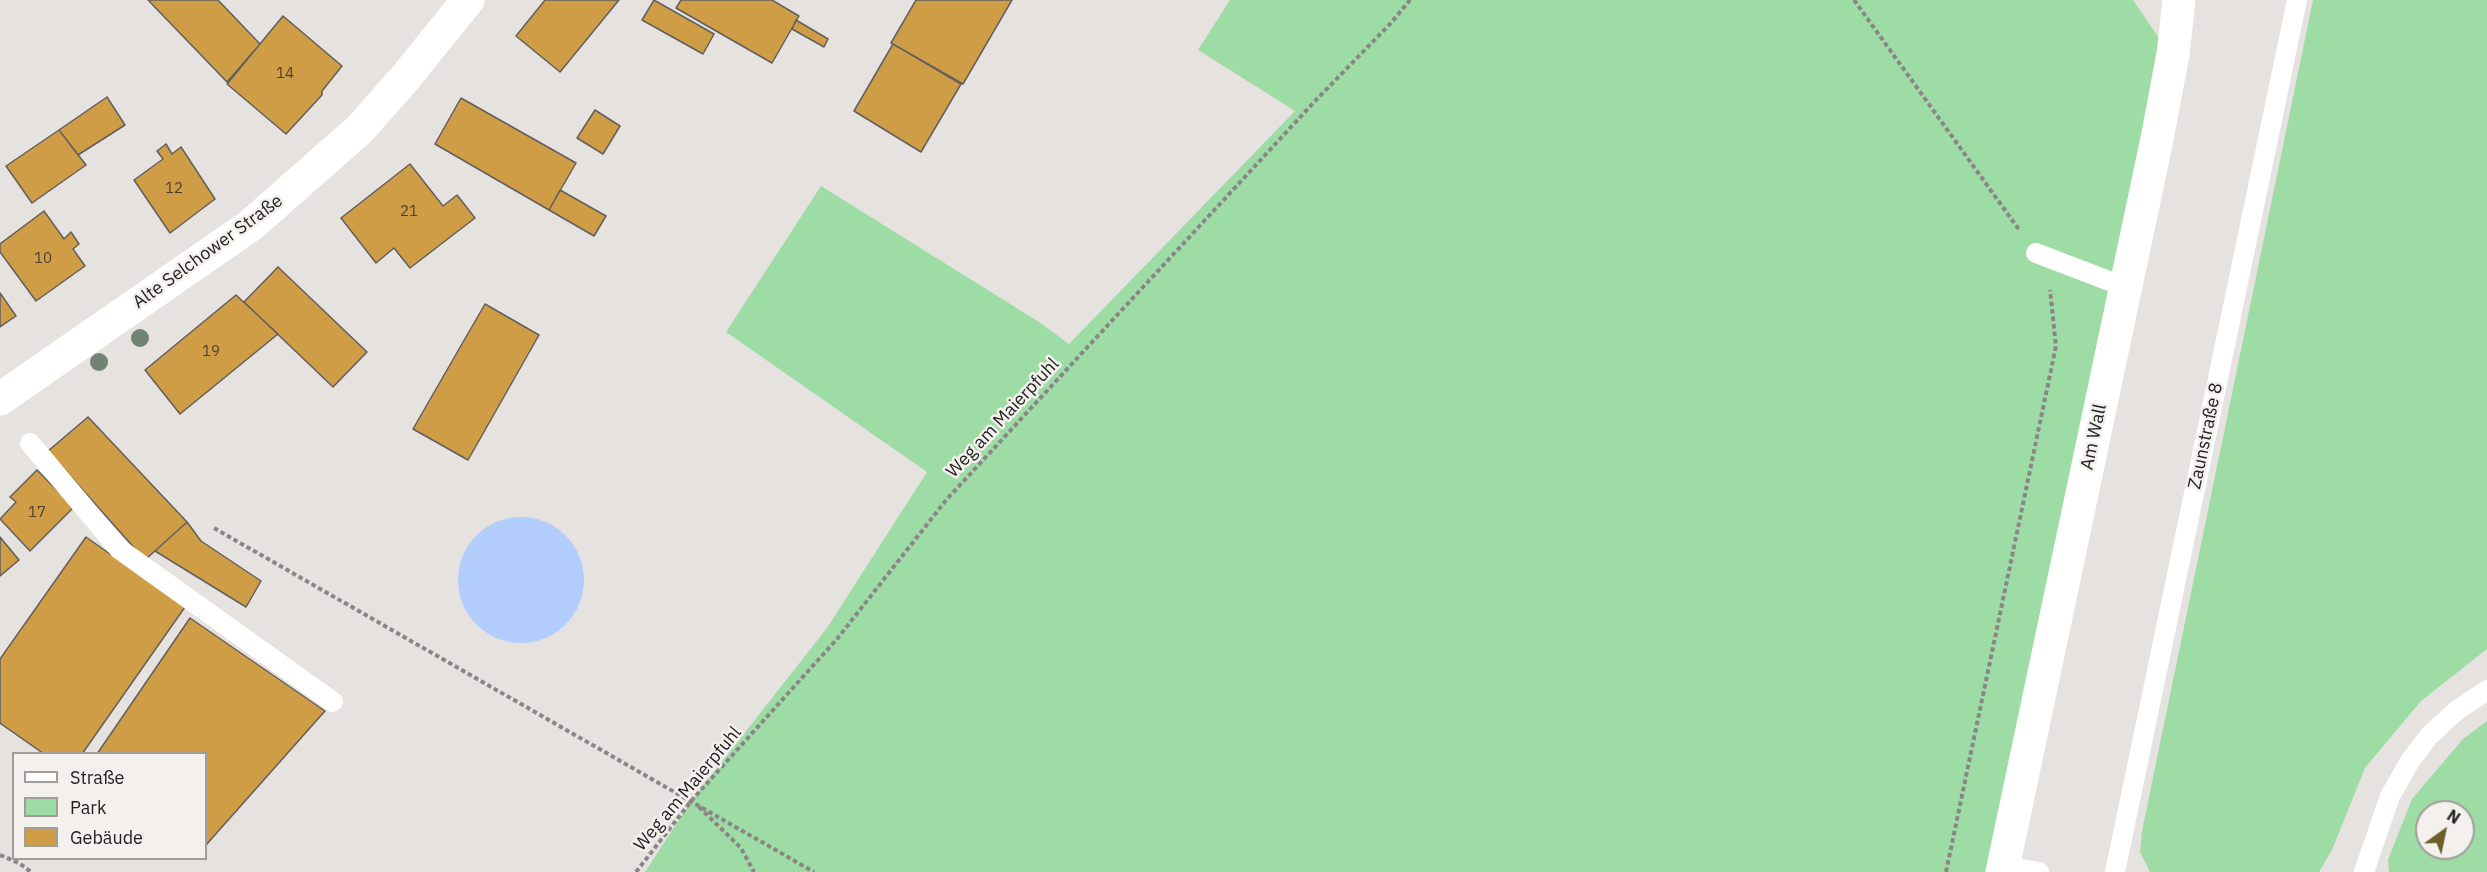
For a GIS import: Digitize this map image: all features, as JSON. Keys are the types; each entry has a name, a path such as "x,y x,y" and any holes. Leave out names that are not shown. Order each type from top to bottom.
{"street":[{"name":"Alte Selchower Straße","path":"0,399 251,225 303,181 360,129 468,0"},
{"name":"Am Wall","path":"2003,869 2173,54 2179,0"}],"lane":[{"name":"Zaunstraße 8","path":"2115,872 2297,0"},
{"path":"2036,253 2125,287"},
{"path":"30,443 119,549 333,702"},
{"path":"2364,872 2390,796 2410,761 2429,736 2456,711 2487,690"},
{"path":"2003,869 2040,872"}],"path":[{"name":"Weg am Maierpfuhl","path":"636,872 692,800 837,639 947,499 1410,0"},
{"path":"1854,0 2036,253 2047,277 2053,302 2056,346 1946,872"},
{"path":"214,528 814,872"},
{"path":"692,800 741,848 754,872"},
{"path":"14,860 31,872"}],"green space":[{"path":"1230,0 2133,0 2161,41 1986,872 645,872 692,800 827,628 927,472 726,332 821,186 1039,322 1069,344 1295,111 1198,50"},
{"path":"2313,0 2487,0 2487,649 2421,701 2365,768 2332,850 2319,872 2150,872 2140,852 2142,831"},
{"path":"2487,721 2487,872 2389,872 2388,860 2412,799 2463,739"}],"water":[{"path":"521,517 545,522 565,536 579,556 584,580 579,604 565,624 545,638 521,643 497,638 477,624 463,604 458,580 463,556 477,536 497,522"}],"building":[{"path":"148,0 218,0 260,44 227,82"},
{"path":"545,0 619,0 560,72 516,36"},
{"path":"654,0 714,34 703,54 642,20"},
{"path":"681,0 772,0 799,16 772,63 676,8"},
{"path":"916,0 1012,0 963,84 891,43"},
{"path":"283,16 342,66 322,91 322,95 286,134 227,84"},
{"path":"796,20 828,39 824,47 792,29"},
{"path":"893,44 961,84 921,152 854,111"},
{"path":"107,97 125,125 78,155 59,130"},
{"path":"461,98 576,163 549,210 435,144"},
{"path":"595,110 620,126 603,154 577,138"},
{"path":"59,130 86,165 32,203 6,166"},
{"path":"166,144 172,154 181,147 215,199 170,233 134,180 163,159 157,151"},
{"path":"410,164 443,206 457,195 475,218 410,268 394,248 376,263 341,218"},
{"path":"560,190 606,216 594,236 549,210"},
{"path":"44,211 64,239 71,232 79,244 73,249 85,266 36,301 0,252 0,244"},
{"path":"278,267 367,352 333,387 244,302"},
{"path":"0,293 16,316 0,327"},
{"path":"236,295 278,334 180,414 145,370"},
{"path":"485,304 539,335 468,460 413,429"},
{"path":"88,417 187,522 145,560 48,451"},
{"path":"37,470 74,507 30,551 0,519 16,502 10,497"},
{"path":"187,522 201,541 261,581 246,607 155,551"},
{"path":"0,537 19,560 0,576"},
{"path":"86,537 185,607 83,752 41,752 0,723 0,659"},
{"path":"190,618 325,711 207,844 207,752 98,752"}]}
